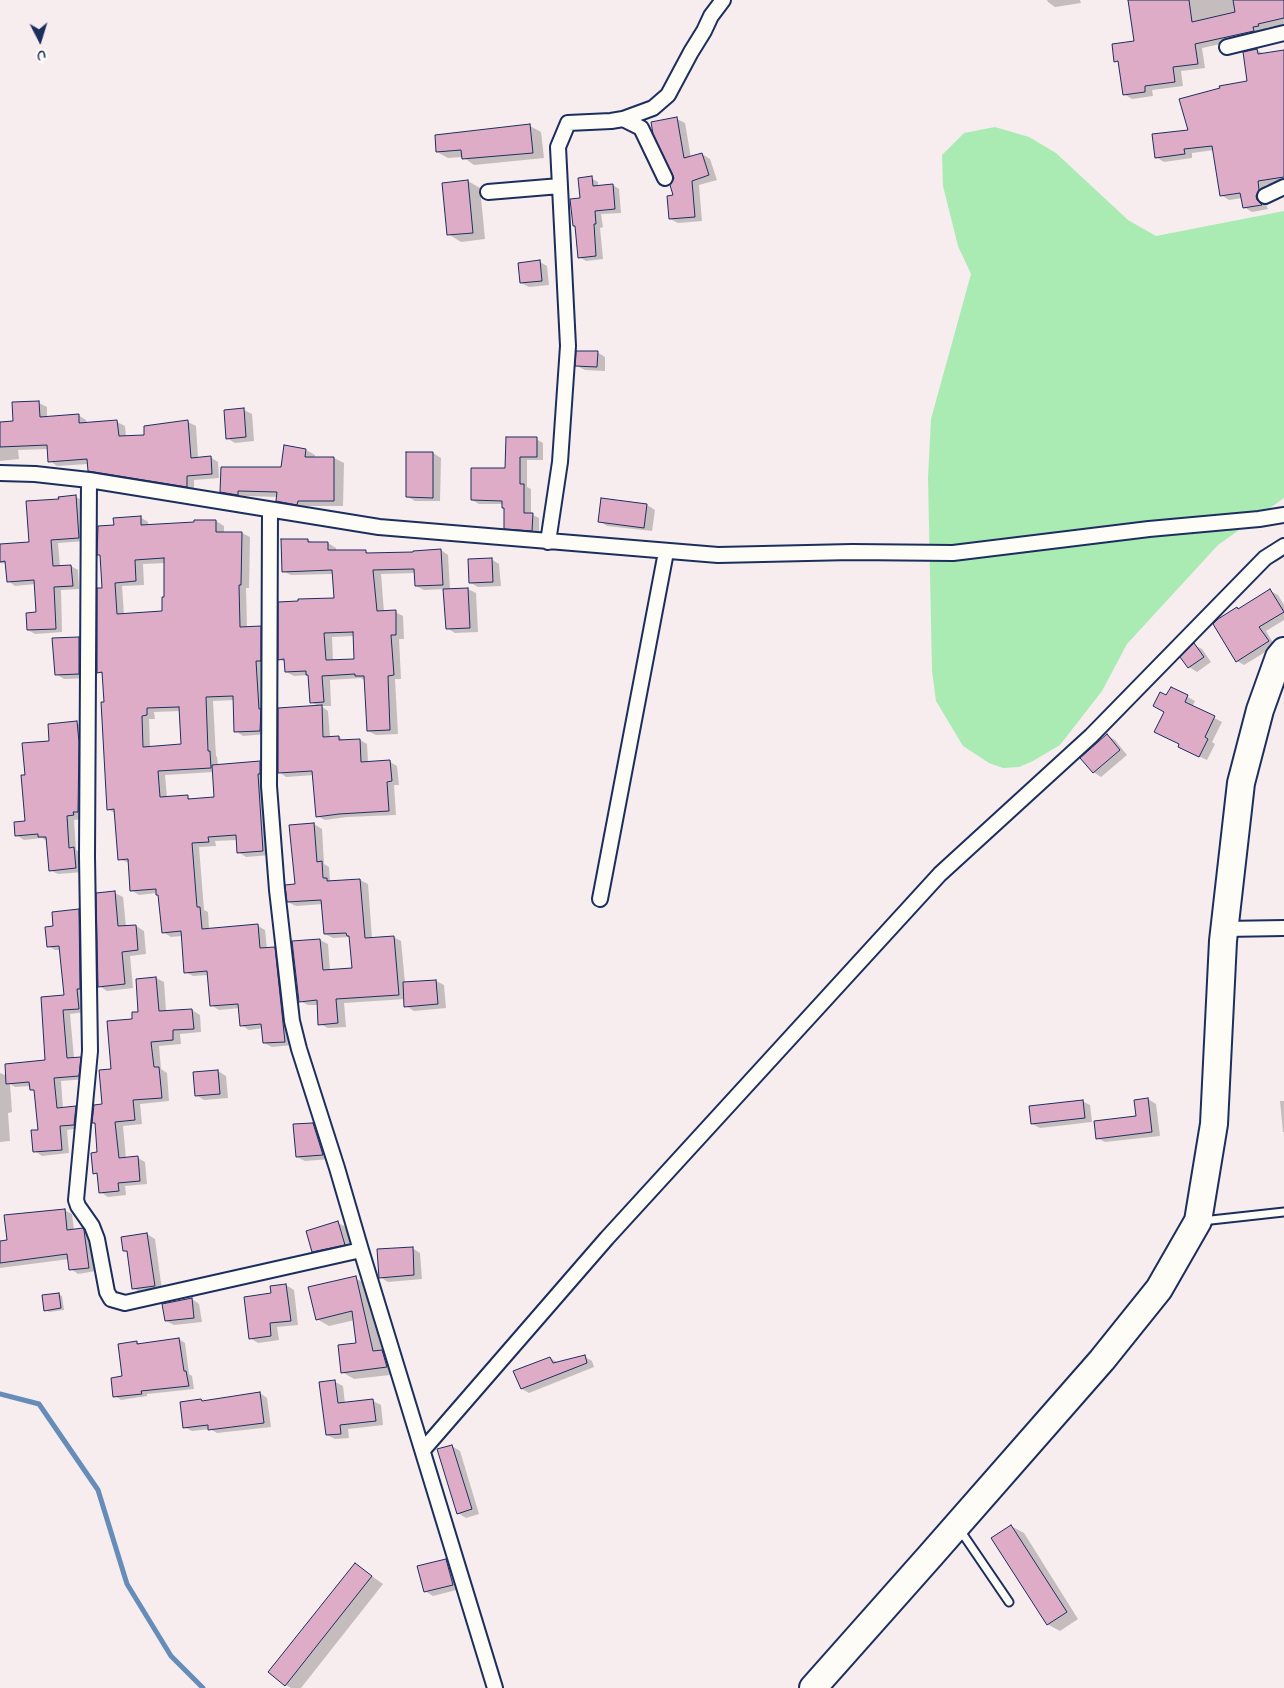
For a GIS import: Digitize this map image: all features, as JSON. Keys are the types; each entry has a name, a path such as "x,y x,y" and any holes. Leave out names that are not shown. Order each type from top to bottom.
{"highway":[{"path":"813,1688 1102,1360 1153,1296 1198,1221 1214,1124 1224,929 1241,783 1260,710 1279,656 1284,651"}],"street":[{"path":"548,542 560,462 568,346 558,147 568,123 623,119 652,108 668,95 711,16 723,0"},
{"path":"1227,47 1284,33"},
{"path":"623,119 641,128 665,178"},
{"path":"488,192 560,186"},
{"path":"1265,196 1284,187"},
{"path":"0,473 35,474 89,480 379,527 718,555 852,552 952,553 1284,515"},
{"path":"89,480 87,856 90,1051 76,1200 92,1226 97,1239 106,1292 115,1302 125,1303 360,1250"},
{"path":"270,510 269,786 272,837 292,1021 360,1250 495,1688"},
{"path":"423,1450 607,1238 940,874 1091,736 1266,558 1284,546"},
{"path":"600,899 666,552"},
{"path":"1224,929 1284,928"}],"lane":[{"path":"1198,1221 1284,1212"},
{"path":"957,1526 1009,1602"}],"green space":[{"path":"995,127 1029,137 1056,153 1128,220 1156,236 1284,211 1284,498 1218,545 1127,644 1102,691 1060,745 1019,767 1003,768 989,763 963,746 936,701 932,671 928,478 931,419 971,274 958,246 943,186 942,155 964,133"}],"building":[{"path":"1128,0 1189,0 1192,22 1235,12 1233,0 1284,0 1284,18 1258,24 1259,26 1253,27 1254,31 1195,44 1198,64 1173,67 1175,82 1145,86 1145,92 1123,95 1118,61 1114,62 1112,44 1134,41"},
{"path":"1257,49 1258,54 1284,50 1284,177 1258,181 1259,190 1256,196 1262,205 1243,208 1240,193 1220,196 1212,146 1184,149 1185,154 1155,158 1152,134 1188,130 1179,99 1220,88 1219,86 1247,81 1243,52"},
{"path":"677,117 684,158 702,153 709,175 692,181 695,217 669,219 667,196 673,195 670,185 674,178 653,134 651,122"},
{"path":"530,124 533,153 462,159 461,150 436,152 435,135"},
{"path":"592,176 593,186 613,184 615,209 595,211 596,256 578,258 570,199 580,198 578,178"},
{"path":"468,180 473,233 447,235 442,183"},
{"path":"540,260 542,281 520,283 518,263"},
{"path":"576,351 598,351 597,367 575,366"},
{"path":"39,401 40,417 79,414 79,423 117,420 119,436 144,435 144,426 188,420 191,458 211,456 212,474 187,476 187,487 88,471 87,459 48,462 47,445 0,447 0,422 13,421 12,402"},
{"path":"244,408 246,437 226,439 224,410"},
{"path":"506,437 537,437 537,457 520,457 520,484 524,484 524,513 533,513 532,531 504,529 502,501 471,500 471,468 505,468"},
{"path":"284,445 306,449 305,457 334,457 334,501 298,501 297,505 276,501 277,492 238,491 238,495 220,492 221,467 281,467"},
{"path":"406,452 433,452 433,498 406,497"},
{"path":"76,495 79,538 51,540 53,566 71,565 73,586 54,587 56,629 27,630 26,613 36,612 34,580 7,582 5,561 0,562 0,544 29,542 26,501 59,499 58,497"},
{"path":"601,498 647,504 644,528 598,522"},
{"path":"141,516 141,525 216,520 216,532 242,532 241,585 239,585 240,627 261,626 261,661 256,661 259,709 261,709 260,731 234,732 233,696 206,697 208,751 210,751 211,768 158,771 160,797 188,795 188,799 214,797 212,765 260,761 260,774 258,774 263,851 237,853 236,835 208,837 209,842 192,843 197,907 200,907 202,929 258,924 260,948 275,947 285,1042 263,1043 261,1024 240,1026 238,1004 210,1006 207,971 184,973 181,931 162,933 156,889 130,891 128,859 118,860 114,809 107,810 101,702 104,702 102,672 97,673 97,588 102,588 100,555 97,555 98,526 114,525 113,518","holes":["164,558 162,611 117,614 115,583 136,581 135,560","179,707 181,744 143,747 142,716 147,715 147,708"]},
{"path":"281,539 308,539 308,542 328,542 328,550 366,550 366,553 413,552 441,549 443,585 415,586 414,569 373,570 377,611 396,610 396,635 391,635 394,675 388,676 390,730 367,731 364,676 355,676 355,674 322,676 324,702 310,703 306,671 285,672 284,659 278,660 278,602 298,601 298,599 334,598 332,570 282,572","holes":["353,632 354,659 326,660 324,633"]},
{"path":"492,558 493,582 469,583 468,559"},
{"path":"468,588 470,628 446,629 443,589"},
{"path":"1270,589 1284,612 1259,627 1269,641 1236,662 1213,624 1237,607 1238,609"},
{"path":"79,637 79,674 55,675 52,638"},
{"path":"1194,643 1204,657 1188,668 1180,657"},
{"path":"1171,687 1188,695 1185,702 1215,716 1205,737 1208,739 1199,757 1178,747 1179,744 1154,732 1164,712 1153,706 1160,692 1166,695"},
{"path":"322,705 323,737 339,736 339,740 360,739 361,762 390,760 392,781 387,782 389,811 316,817 312,771 278,773 278,708"},
{"path":"77,721 79,742 78,812 73,812 74,815 67,816 69,848 74,847 76,868 49,871 46,837 38,837 38,834 15,836 14,822 25,821 21,775 25,775 22,743 49,741 48,724"},
{"path":"1107,734 1120,750 1093,773 1080,758"},
{"path":"314,823 317,862 322,861 323,878 327,878 327,881 360,879 365,938 394,936 399,995 336,999 338,1023 318,1025 317,1000 299,1002 292,941 320,939 323,970 352,968 349,936 346,933 324,934 321,900 287,902 285,885 295,884 289,825"},
{"path":"115,891 118,926 136,925 138,950 122,952 125,984 98,987 96,893"},
{"path":"79,909 80,989 77,989 79,1009 63,1010 67,1058 81,1057 79,1076 54,1078 57,1108 76,1106 74,1125 60,1126 62,1150 33,1152 31,1130 38,1130 34,1090 30,1090 29,1082 6,1084 5,1064 45,1060 41,997 64,995 59,946 47,947 45,927 53,926 52,912"},
{"path":"156,977 159,1011 192,1009 194,1029 173,1030 173,1040 151,1042 154,1067 159,1067 162,1098 133,1100 135,1120 115,1122 119,1158 138,1156 140,1181 118,1183 119,1191 99,1193 97,1173 93,1174 91,1153 97,1152 95,1123 92,1123 94,1105 102,1104 99,1070 111,1069 107,1021 132,1019 132,1012 138,1012 136,979"},
{"path":"436,980 438,1004 404,1007 403,982"},
{"path":"218,1070 220,1094 195,1096 193,1072"},
{"path":"1148,1098 1152,1132 1096,1139 1094,1121 1136,1116 1134,1100"},
{"path":"1083,1100 1085,1118 1031,1124 1029,1106"},
{"path":"313,1123 323,1155 296,1157 293,1124"},
{"path":"65,1209 67,1230 83,1228 84,1230 89,1268 69,1270 67,1254 0,1263 0,1241 7,1240 4,1215"},
{"path":"338,1221 345,1245 312,1252 306,1231"},
{"path":"147,1233 155,1286 132,1289 127,1251 123,1251 121,1237"},
{"path":"413,1247 414,1275 379,1278 377,1249"},
{"path":"356,1276 373,1351 382,1350 387,1367 341,1373 338,1345 356,1343 352,1311 316,1320 308,1287"},
{"path":"286,1284 291,1321 270,1323 271,1336 249,1339 244,1297 271,1293 270,1286"},
{"path":"59,1293 61,1308 44,1311 42,1295"},
{"path":"192,1298 194,1318 165,1321 162,1304"},
{"path":"179,1338 184,1371 186,1371 189,1386 141,1391 142,1394 113,1397 111,1378 122,1376 118,1344 137,1341 137,1344"},
{"path":"585,1355 587,1363 521,1389 513,1371 550,1357 553,1363"},
{"path":"335,1380 338,1403 373,1399 376,1421 340,1425 341,1434 326,1435 319,1382"},
{"path":"260,1392 264,1423 208,1430 208,1425 183,1428 180,1402 201,1399 202,1401"},
{"path":"452,1445 472,1509 457,1514 437,1449"},
{"path":"1011,1525 1067,1612 1047,1625 991,1538"},
{"path":"446,1559 453,1585 424,1592 417,1566"},
{"path":"355,1563 372,1576 285,1686 268,1672"}],"waterway":[{"path":"0,1394 39,1404 98,1490 127,1584 171,1656 203,1688"}]}
